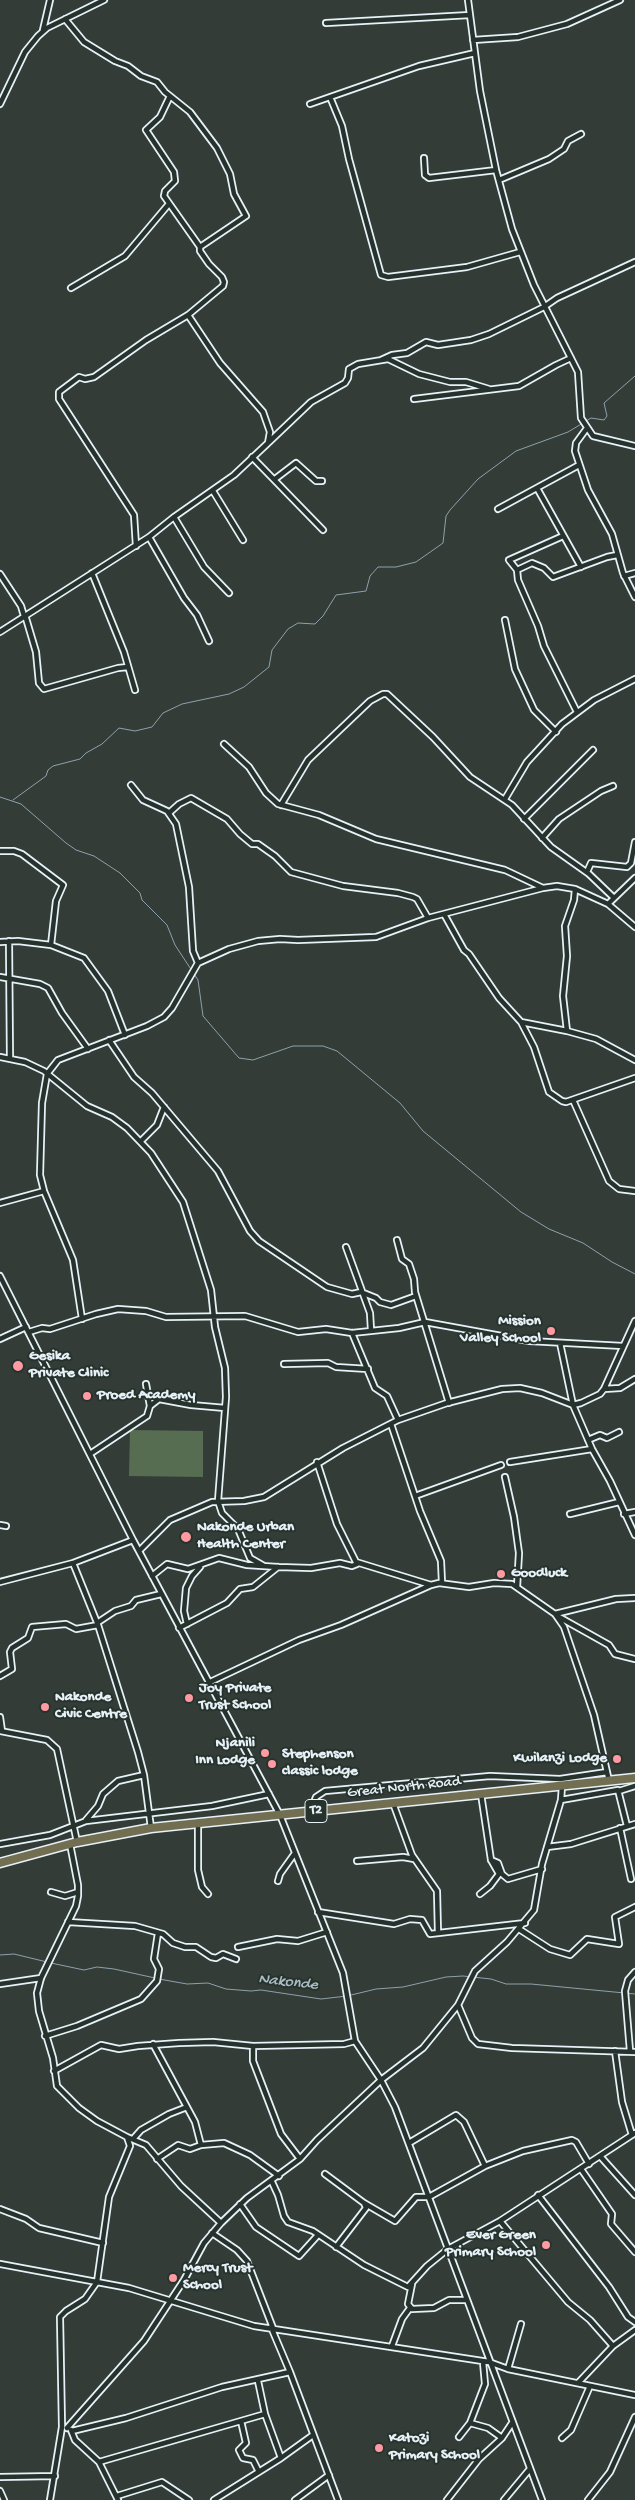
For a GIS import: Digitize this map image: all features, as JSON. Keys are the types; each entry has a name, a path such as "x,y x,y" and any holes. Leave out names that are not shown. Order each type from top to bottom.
{"highway":[{"name":"Great North Road","path":"0,1863 73,1843 151,1828 587,1783 609,1781 632,1782"}],"street":[{"path":"43,31 50,0"},
{"path":"0,104 25,52 43,31 104,0"},
{"path":"468,0 480,91 496,170 520,252 544,307 578,372 579,411 584,424 593,436 635,446"},
{"path":"473,40 500,40 568,24 620,0"},
{"path":"326,23 470,15"},
{"path":"65,19 84,42 114,61 128,66 141,76 157,82 170,96 190,112 214,142 230,174 234,194 246,216 200,247"},
{"path":"310,104 419,66 475,53"},
{"path":"136,546 137,533 134,515 58,395 66,385 79,377 85,379 94,377 146,340 188,315 205,302 224,282 209,264 200,251 200,247 168,205 164,196 165,191 175,181 174,172 146,130 160,116 170,96"},
{"path":"330,97 342,126 349,159 381,275 388,277 467,267 520,252"},
{"path":"499,180 549,159 564,149 568,141 581,134"},
{"path":"424,158 426,175 429,178 496,170"},
{"path":"71,288 125,256 168,205"},
{"path":"381,360 392,355 407,353 426,342 438,345 471,340 490,334 544,307 557,298 635,262"},
{"path":"188,315 220,364 263,412 270,432 268,443"},
{"path":"414,399 518,386 556,364 571,358"},
{"path":"0,632 136,546 174,517 213,491 252,458 311,402 345,383 348,378 348,369 358,364 388,360 419,374 450,382 466,382 489,389"},
{"path":"584,424 576,443 575,451 579,465 588,490 612,534 624,576 635,597"},
{"path":"252,458 275,479 305,514 322,530"},
{"path":"275,479 296,463 316,481 322,481"},
{"path":"498,509 579,465"},
{"path":"537,488 581,567"},
{"path":"213,491 243,540"},
{"path":"174,517 204,567 229,593"},
{"path":"563,536 508,560 517,570 518,580 538,626 544,646 577,712"},
{"path":"149,537 184,598 197,615 209,641"},
{"path":"517,570 532,563 544,568 553,577 617,556"},
{"path":"92,573 135,690"},
{"path":"624,576 635,573"},
{"path":"0,574 25,615 36,652 39,683 44,689 118,668 128,667"},
{"path":"505,620 514,669 534,710 556,732"},
{"path":"505,799 527,762 577,712 594,700 635,679"},
{"path":"281,805 308,760 370,701 383,694 391,696 470,776 505,799 542,838 587,872 613,897"},
{"path":"224,744 249,767 266,793 281,805 319,815 376,840 505,870 543,888"},
{"path":"524,819 593,750"},
{"path":"131,785 143,800 168,813 178,832 187,875 193,951 196,966"},
{"path":"542,838 559,819 613,786"},
{"path":"168,813 179,804 191,798 227,819 252,844 258,844 275,856 291,872 343,886 398,892 413,897 417,899 428,918"},
{"path":"587,872 591,863 627,867 631,863 635,842"},
{"path":"0,851 14,850 22,854 63,885 56,901 51,944"},
{"path":"608,904 613,897 635,878"},
{"path":"82,1319 72,1260 44,1191 40,1161 42,1103 47,1074 62,1056 88,1049 148,1026 169,1012 196,966 210,956 258,941 287,938 298,940 376,937 428,918 557,886 574,889 608,904 635,927"},
{"path":"567,1031 564,996 567,956 566,926 574,900 574,889"},
{"path":"444,914 464,950 469,954 499,998 521,1022 534,1047 550,1092 562,1101 573,1100 635,1078"},
{"path":"9,941 10,1059"},
{"path":"0,942 51,944 84,958 108,991 125,1034"},
{"path":"0,977 48,988 62,1013 88,1049"},
{"path":"521,1022 596,1039 635,1060"},
{"path":"109,1040 134,1077 164,1107 218,1171 250,1230 259,1241 324,1286 347,1294 361,1292 376,1298 380,1302 393,1305 416,1296"},
{"path":"0,1057 25,1062 47,1074 87,1106 118,1121 141,1141 183,1202 211,1290 214,1317 225,1368 225,1408 218,1501 222,1513 238,1529 250,1558 264,1566"},
{"path":"573,1100 609,1181 619,1189 635,1192"},
{"path":"141,1141 157,1125 164,1107"},
{"path":"0,1203 44,1191"},
{"path":"397,1240 402,1260 409,1264 414,1279 416,1296 449,1403"},
{"path":"346,1247 370,1314 371,1330"},
{"path":"0,1276 139,1552 280,1815 348,1991 355,2041 382,2080 395,2107 529,2470 542,2500"},
{"path":"0,1339 27,1330 50,1329 118,1309 146,1311 166,1317 245,1316 298,1332 326,1329 352,1333 399,1328 425,1322 529,1341 623,1346"},
{"path":"139,1552 166,1522 218,1501 244,1501 264,1497 317,1462 398,1420 449,1403 502,1389 520,1388 542,1393 573,1404 597,1395 604,1389 635,1321"},
{"path":"352,1333 375,1388 387,1396 398,1420"},
{"path":"560,1343 573,1404 592,1449 635,1535"},
{"path":"284,1364 328,1363 336,1367 368,1369"},
{"path":"604,1389 620,1388 635,1379"},
{"path":"146,1384 150,1406"},
{"path":"90,1454 144,1419 150,1406 159,1399 191,1405 225,1408"},
{"path":"391,1424 415,1496 441,1561 442,1583"},
{"path":"588,1440 600,1435 607,1438 619,1432"},
{"path":"510,1462 592,1449"},
{"path":"317,1462 337,1524 351,1556 357,1564"},
{"path":"415,1496 501,1465"},
{"path":"505,1477 514,1517 519,1553 517,1587"},
{"path":"570,1514 619,1502"},
{"path":"624,1514 635,1512"},
{"path":"0,1525 6,1526"},
{"path":"0,1582 73,1564 133,1540"},
{"path":"152,1576 167,1564 183,1569 194,1568 219,1558 247,1565 278,1567 311,1568 340,1564 352,1566 357,1564 430,1585"},
{"path":"73,1564 98,1624 144,1775 151,1828"},
{"path":"187,1624 184,1611 186,1588 192,1576 202,1564"},
{"path":"179,1628 227,1603 240,1589 253,1587 278,1567"},
{"path":"208,1683 304,1638 341,1625 430,1585 442,1583 466,1587 499,1583 517,1587 556,1616 609,1645 615,1654 635,1659"},
{"path":"0,1676 12,1670 12,1648 28,1638 32,1626 66,1624 77,1628 98,1624 115,1612 131,1606 136,1600 161,1594"},
{"path":"556,1616 616,1599 635,1598"},
{"path":"556,1616 573,1650 594,1715 609,1781"},
{"path":"0,1717 1,1731 47,1740 55,1747 74,1825 73,1843 78,1892 76,1906 47,1963 37,1993 38,2011 53,2058 57,2086 79,2108 97,2121 143,2143 181,2186 221,2223"},
{"path":"310,1812 316,1797 325,1791 490,1776 560,1779 607,1772"},
{"path":"86,1821 98,1806 103,1794 118,1781 144,1775"},
{"path":"561,1800 619,1791 632,1782"},
{"path":"587,1783 589,1795"},
{"path":"64,2427 133,2355 170,2301 212,2233 221,2223 240,2204 272,2182 300,2159 382,2080 422,2048 458,2004 474,1971 525,1924 536,1906 547,1847 561,1800 562,1786"},
{"path":"619,1791 627,1826"},
{"path":"0,1844 34,1839 86,1821 212,1806 269,1794"},
{"path":"480,1894 498,1876 491,1860 481,1794"},
{"path":"393,1803 414,1859 430,1879 438,1894 438,1932"},
{"path":"198,1824 198,1870 202,1887 208,1894"},
{"path":"547,1847 570,1844 635,1824"},
{"path":"620,1828 631,1879"},
{"path":"278,1881 295,1853"},
{"path":"357,1861 403,1857 414,1859"},
{"path":"491,1860 498,1863 502,1874 508,1879 542,1869"},
{"path":"51,1892 64,1896 78,1892"},
{"path":"519,1929 550,1949 570,1955 587,1939 620,1944 615,1917 635,1907"},
{"path":"318,1912 394,1924 410,1919 422,1920 428,1933 525,1924"},
{"path":"68,1922 135,1926 165,1935 173,1943 185,1947 196,1947 211,1957 216,1958 223,1954 236,1959"},
{"path":"238,1947 277,1940 298,1941 326,1932"},
{"path":"45,2036 77,2026 141,1999 158,1982 159,1968 154,1959 158,1933"},
{"path":"458,2004 472,2038 478,2044 512,2048 632,2051 625,1993 628,1980 635,1972"},
{"path":"0,1984 41,1978"},
{"path":"54,2071 99,2045 119,2049 153,2044 213,2042 253,2046 344,2044 355,2041"},
{"path":"153,2044 188,2106 195,2122 201,2145"},
{"path":"253,2046 253,2061 281,2134 300,2159"},
{"path":"272,2182 286,2220 318,2235 379,2273 407,2287 412,2284 426,2266 448,2249 500,2221 633,2134 622,2102 615,2051"},
{"path":"130,2138 169,2114 188,2106"},
{"path":"410,2144 456,2115 464,2122 485,2166"},
{"path":"50,2500 64,2427 60,2317 85,2299 97,2282 110,2197 128,2154 130,2138"},
{"path":"325,2174 364,2203 395,2220 414,2198 428,2197 485,2166 523,2150 569,2140 576,2142 589,2164"},
{"path":"157,2159 176,2145 190,2149 201,2145 226,2144 246,2153 279,2176"},
{"path":"600,2156 635,2194"},
{"path":"581,2169 612,2214 611,2224 635,2252"},
{"path":"538,2195 609,2287 628,2317 635,2322"},
{"path":"336,2247 366,2208 364,2203"},
{"path":"240,2204 256,2227 299,2256 318,2235"},
{"path":"0,2209 26,2219 39,2228 103,2243"},
{"path":"500,2221 568,2302 592,2322 613,2346"},
{"path":"212,2233 237,2250 247,2261 338,2500"},
{"path":"0,2264 130,2288 237,2322 489,2362 508,2370 635,2395"},
{"path":"410,2308 408,2304 412,2284"},
{"path":"410,2308 429,2308 438,2306 447,2300 466,2300"},
{"path":"392,2346 402,2319 410,2308"},
{"path":"508,2370 521,2324"},
{"path":"578,2383 613,2346 635,2330"},
{"path":"459,2437 470,2423 485,2380 482,2362"},
{"path":"64,2427 72,2431 126,2418 222,2387 258,2381 290,2372"},
{"path":"258,2381 266,2414 281,2458"},
{"path":"562,2438 571,2430 590,2386"},
{"path":"99,2462 266,2414"},
{"path":"588,2500 610,2472 635,2417"},
{"path":"241,2421 246,2442 239,2450 243,2458 253,2460 259,2472"},
{"path":"470,2423 488,2428 502,2438"},
{"path":"447,2500 480,2459 502,2438 512,2423"},
{"path":"72,2431 75,2440 99,2462 117,2498 162,2482 188,2500"},
{"path":"214,2500 281,2458 313,2434"},
{"path":"504,2500 529,2470"},
{"path":"296,2500 329,2475"},
{"path":"0,2477 55,2476"},
{"path":"0,2490 4,2500"}],"green space":[{"path":"130,1430 203,1431 203,1477 129,1476"}],"waterway":[{"path":"586,421 591,418 604,420 607,416 604,403 635,376"},
{"path":"13,800 46,776 48,770 53,766 80,759 86,753 102,744 119,728 135,731 152,727 163,713 182,704 229,694 244,687 269,667 272,650 288,629 298,623 315,624 323,616 336,595 366,591 370,576 378,567 396,567 416,562 443,543 446,516 478,479 516,451 568,432 583,423"},
{"path":"0,797 21,804 66,843 76,850 94,856 120,873 140,893 142,900 167,925 175,945 198,980 203,1016 239,1058 253,1060 293,1046 323,1046 337,1051 400,1103 423,1131 521,1212 549,1229 583,1243 635,1274"},
{"name":"Nakonde","path":"0,1955 14,1954 47,1962"},
{"name":"Nakonde","path":"51,1963 84,1970 97,1967 114,1969 155,1978"},
{"name":"Nakonde","path":"159,1979 187,1984 208,1983 226,1989 261,1990 321,1999 347,1996 376,1989 403,1987 446,1977 463,1976 491,1979 506,1984 531,1984 635,1994"}],"place":[{"name":"Mission Valley School","path":"551,1331"},
{"name":"Gesika Private Clinic","path":"18,1366"},
{"name":"Proed Academy","path":"87,1396"},
{"name":"Nakonde Urban Health Center","path":"186,1537"},
{"name":"Goodluck","path":"501,1574"},
{"name":"Joy Private Trust School","path":"189,1698"},
{"name":"Nakonde Civic Centre","path":"45,1707"},
{"name":"Njanili Inn Lodge","path":"265,1753"},
{"name":"Kwilanzi Lodge","path":"617,1759"},
{"name":"Stephenson classic lodge","path":"272,1764"},
{"name":"Ever Green Primary School","path":"546,2245"},
{"name":"Mercy Trust School","path":"173,2278"},
{"name":"Katozi Primary School","path":"379,2448"}]}
